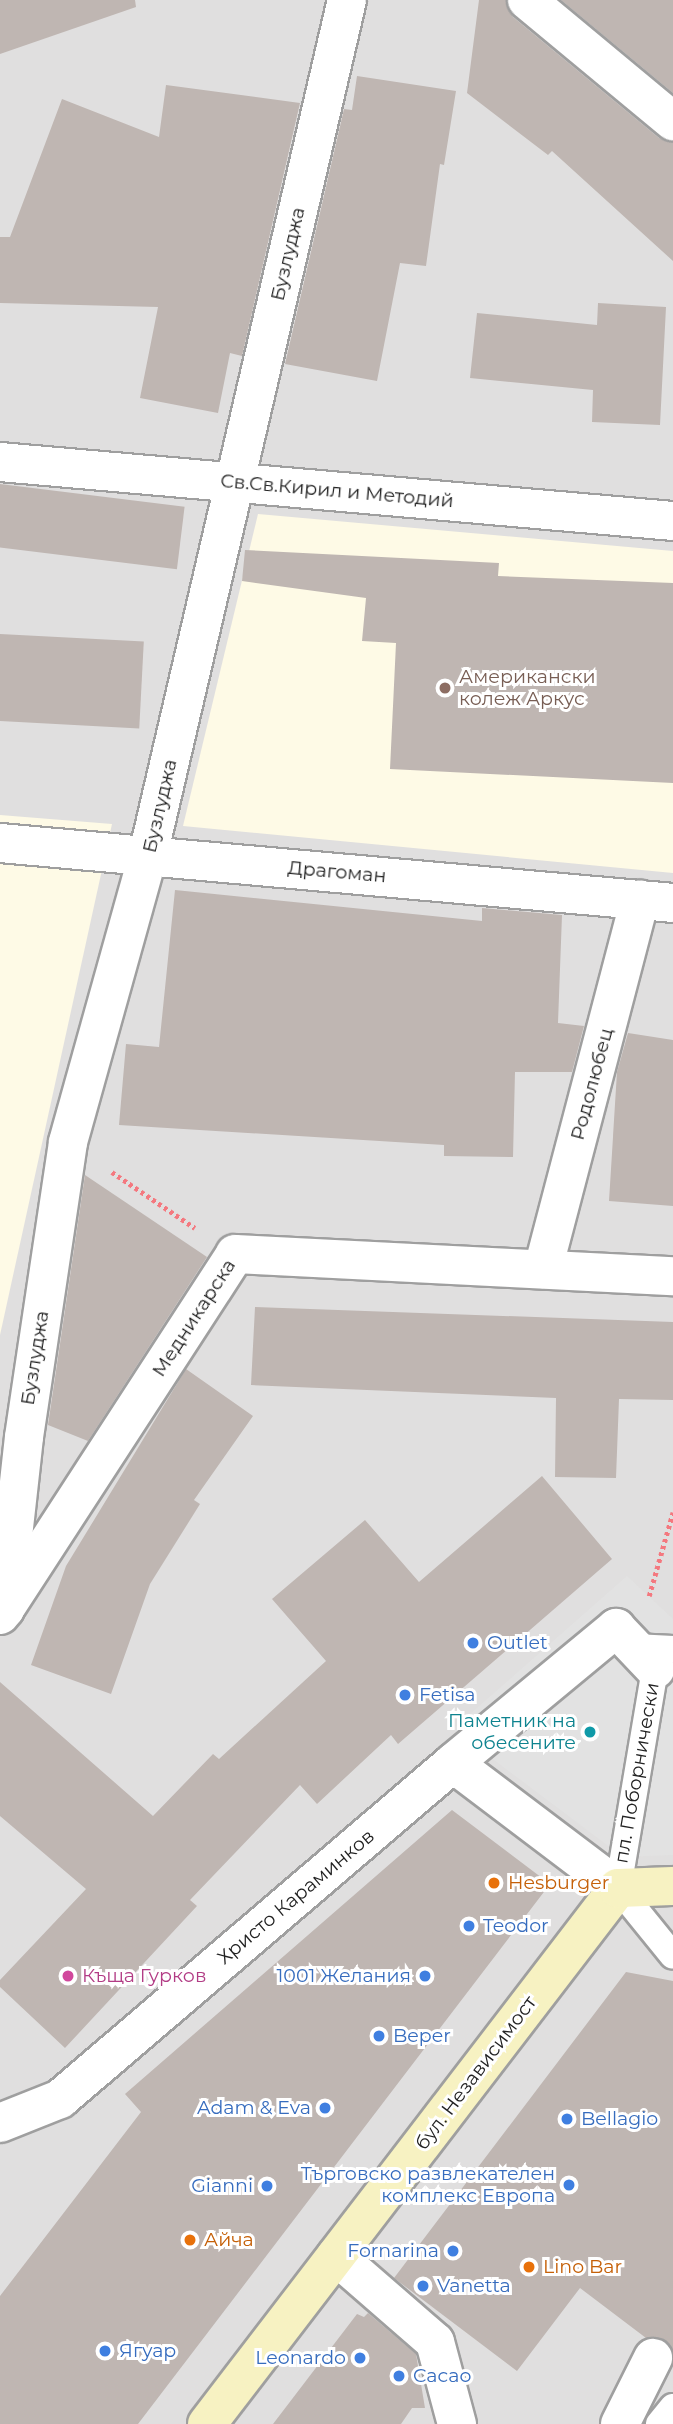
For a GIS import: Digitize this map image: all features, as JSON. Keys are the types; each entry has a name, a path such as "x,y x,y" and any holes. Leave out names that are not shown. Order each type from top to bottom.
{"street":[{"name":"Бузлуджа","path":"2,1612 24,1437 68,1142 148,855 347,0"},
{"path":"527,0 673,121"},
{"name":"Св.Св.Кирил и Методий","path":"0,462 673,521"},
{"name":"Драгоман","path":"0,843 657,902"},
{"name":"Родолюбец","path":"543,1269 657,902"},
{"name":"Медникарска","path":"2,1612 235,1254 673,1276"},
{"path":"453,1763 616,1628 654,1655"},
{"name":"пл. Поборнически","path":"453,1763 618,1888"},
{"name":"Христо Караминков","path":"0,2123 60,2099 453,1763"},
{"path":"618,1888 673,1886"},
{"name":"бул. Независимост","path":"207,2424 618,1888"},
{"path":"336,2256 435,2342 463,2420"},
{"path":"620,2424 653,2358"}],"lane":[{"name":"пл. Поборнически","path":"618,1888 654,1655"},
{"path":"618,1888 673,1956"},
{"path":"659,2424 673,2407"}],"path":[{"path":"68,1142 235,1254"},
{"path":"654,1655 673,1513"}],"shaded area":[{"path":"0,0 673,0 673,2424 0,2424"},
{"name":"Американски колеж Аркус","path":"258,514 673,551 673,873 183,826"},
{"path":"0,815 112,824 0,1335"},
{"path":"627,1576 673,1619 673,1855 623,1857 453,1729"}],"building":[{"path":"0,0 135,0 136,7 0,54"},
{"path":"479,0 506,0 513,17 659,138 673,142 673,261 552,151 548,155 467,93"},
{"path":"561,0 673,0 673,93"},
{"path":"357,76 456,91 444,165 440,164 426,266 400,263 377,381 285,364 344,109 352,110"},
{"path":"166,85 300,103 242,356 230,353 218,413 140,398 158,307 0,303 0,237 10,237 62,99 159,137"},
{"path":"598,303 666,307 660,425 592,422 593,390 470,378 477,313 597,325"},
{"path":"0,484 185,507 177,569 0,547"},
{"path":"245,550 499,563 498,576 673,583 673,783 390,769 396,643 362,641 366,598 242,581"},
{"path":"0,634 144,642 139,728 0,721"},
{"path":"175,890 482,921 482,908 562,915 558,1023 584,1026 572,1072 515,1072 513,1157 444,1156 444,1145 119,1125 126,1044 159,1047"},
{"path":"628,1033 673,1040 673,1206 609,1201 617,1072"},
{"path":"85,1175 207,1257 88,1441 48,1425"},
{"path":"255,1307 673,1322 673,1400 619,1399 616,1478 555,1477 556,1398 251,1385"},
{"path":"186,1369 253,1416 194,1500 200,1504 150,1584 111,1694 31,1665 66,1566"},
{"path":"542,1476 612,1559 398,1744 391,1735 317,1804 300,1785 190,1900 197,1906 65,2048 0,1987 0,1980 86,1889 0,1816 0,1682 153,1816 213,1754 219,1759 326,1661 272,1599 365,1520 419,1582"},
{"path":"452,1810 550,1884 138,2424 0,2424 0,2296 141,2112 125,2094"},
{"name":"Търговско развлекателен комплекс Европа","path":"626,1972 673,1981 673,2351 663,2339 646,2338 580,2288 517,2371 394,2278"},
{"path":"368,2313 416,2354 425,2408 412,2408 401,2424 273,2424 357,2314 364,2317"}],"place":[{"name":"Американски колеж Аркус","path":"445,688"},
{"name":"Outlet","path":"473,1643"},
{"name":"Fetisa","path":"405,1695"},
{"name":"Паметник на обесените","path":"590,1732"},
{"name":"Hesburger","path":"494,1883"},
{"name":"Teodor","path":"469,1926"},
{"name":"Къща Гурков","path":"68,1976"},
{"name":"1001 Желания","path":"425,1976"},
{"name":"Beper","path":"379,2036"},
{"name":"Adam & Eva","path":"325,2108"},
{"name":"Bellagio","path":"567,2119"},
{"name":"Търговско развлекателен комплекс Европа","path":"569,2185"},
{"name":"Gianni","path":"267,2186"},
{"name":"Айча","path":"190,2240"},
{"name":"Fornarina","path":"453,2251"},
{"name":"Lino Bar","path":"529,2267"},
{"name":"Vanetta","path":"423,2286"},
{"name":"Ягуар","path":"105,2351"},
{"name":"Leonardo","path":"360,2358"},
{"name":"Cacao","path":"399,2376"}]}
